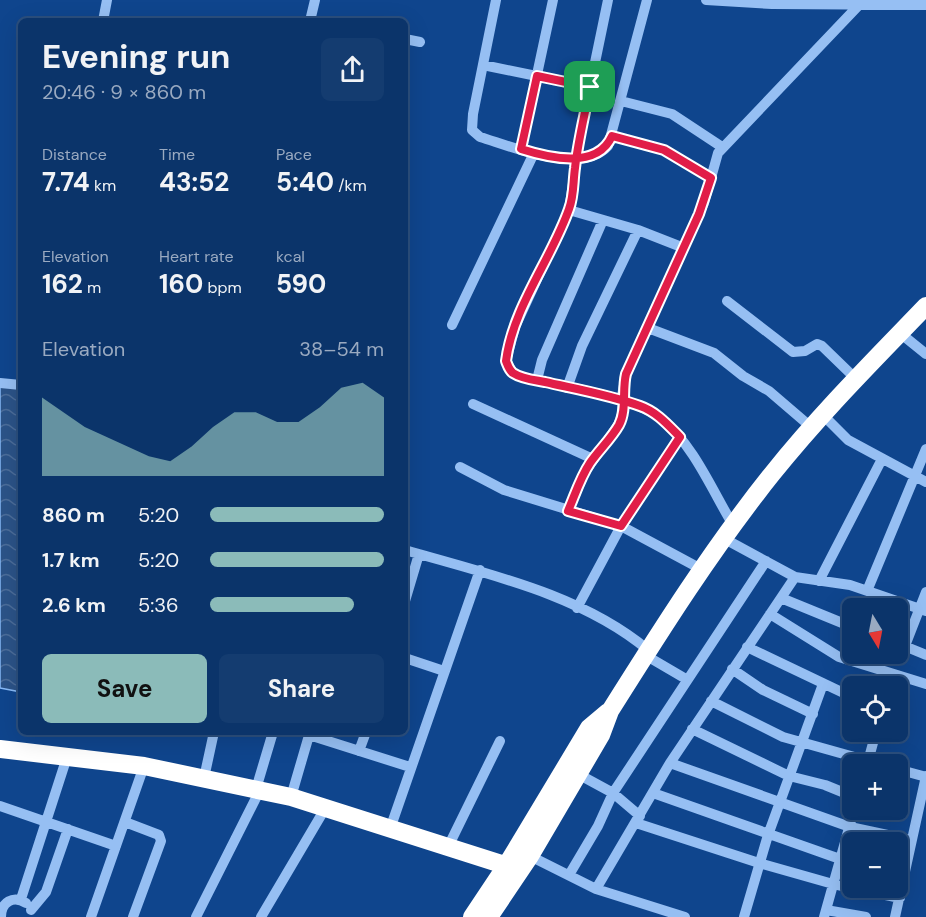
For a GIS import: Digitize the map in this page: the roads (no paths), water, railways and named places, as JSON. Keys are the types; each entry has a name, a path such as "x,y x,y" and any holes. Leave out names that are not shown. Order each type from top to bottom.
{"highway":[{"path":"472,917 519,864 578,774 601,735 610,711 646,652 728,531 854,377 926,306"},
{"path":"489,917 589,728 610,711"},
{"path":"0,749 144,766 291,797 390,829 519,864"}],"street":[{"path":"104,18 107,0"},
{"path":"311,18 315,0"},
{"path":"496,0 472,130 480,137 556,159 600,154 608,146 647,0"},
{"path":"521,149 553,0"},
{"path":"608,0 590,87 569,210 509,343 506,361 508,368 513,373 650,410 680,437 728,531 766,561 795,577 837,582 922,610"},
{"path":"706,0 926,5"},
{"path":"568,511 593,459 618,425 626,374 684,248 722,147 860,5"},
{"path":"408,40 420,42"},
{"path":"483,65 590,87"},
{"path":"621,101 672,114 722,147"},
{"path":"612,136 664,150 711,178"},
{"path":"452,325 534,153"},
{"path":"569,210 638,230 684,248"},
{"path":"537,380 542,360 603,220"},
{"path":"567,388 582,346 638,230"},
{"path":"727,301 794,352 805,351 817,344 822,346 854,377"},
{"path":"648,328 714,353 743,376 816,421 926,482"},
{"path":"900,333 926,354"},
{"path":"0,383 18,385"},
{"path":"473,404 593,459"},
{"path":"577,608 621,526 680,437"},
{"path":"867,591 926,449"},
{"path":"819,580 882,459"},
{"path":"460,467 495,486 621,526 701,569"},
{"path":"408,551 480,570 617,625 646,652 686,679"},
{"path":"408,591 419,554"},
{"path":"570,875 598,826 613,793 686,679 766,561"},
{"path":"390,829 480,570"},
{"path":"596,889 670,763 795,577"},
{"path":"908,633 922,610 926,592"},
{"path":"780,598 842,623"},
{"path":"770,614 839,657 926,684"},
{"path":"747,647 842,693"},
{"path":"908,647 926,655"},
{"path":"408,659 444,671"},
{"path":"732,669 763,690 813,714"},
{"path":"744,917 768,835 823,684"},
{"path":"711,701 772,732 842,755"},
{"path":"692,729 789,776 842,792"},
{"path":"204,778 213,735"},
{"path":"196,917 258,790 272,735"},
{"path":"291,797 309,735"},
{"path":"315,735 410,767"},
{"path":"359,751 365,735"},
{"path":"448,846 500,741"},
{"path":"21,899 67,757"},
{"path":"670,763 850,826 911,840"},
{"path":"91,917 144,766"},
{"path":"908,772 926,776 908,856"},
{"path":"578,774 613,793 638,819 759,864 842,886"},
{"path":"653,793 840,859"},
{"path":"0,806 116,846"},
{"path":"261,917 326,807"},
{"path":"852,820 825,913 866,917"},
{"path":"124,822 159,835 161,842 133,917"},
{"path":"21,899 31,913 46,892 68,829"},
{"path":"519,864 570,875 596,889 685,917"},
{"path":"895,917 900,898"},
{"path":"0,915 7,902 21,899"}],"water":[{"path":"0,382 18,383 18,691 0,688"}]}
